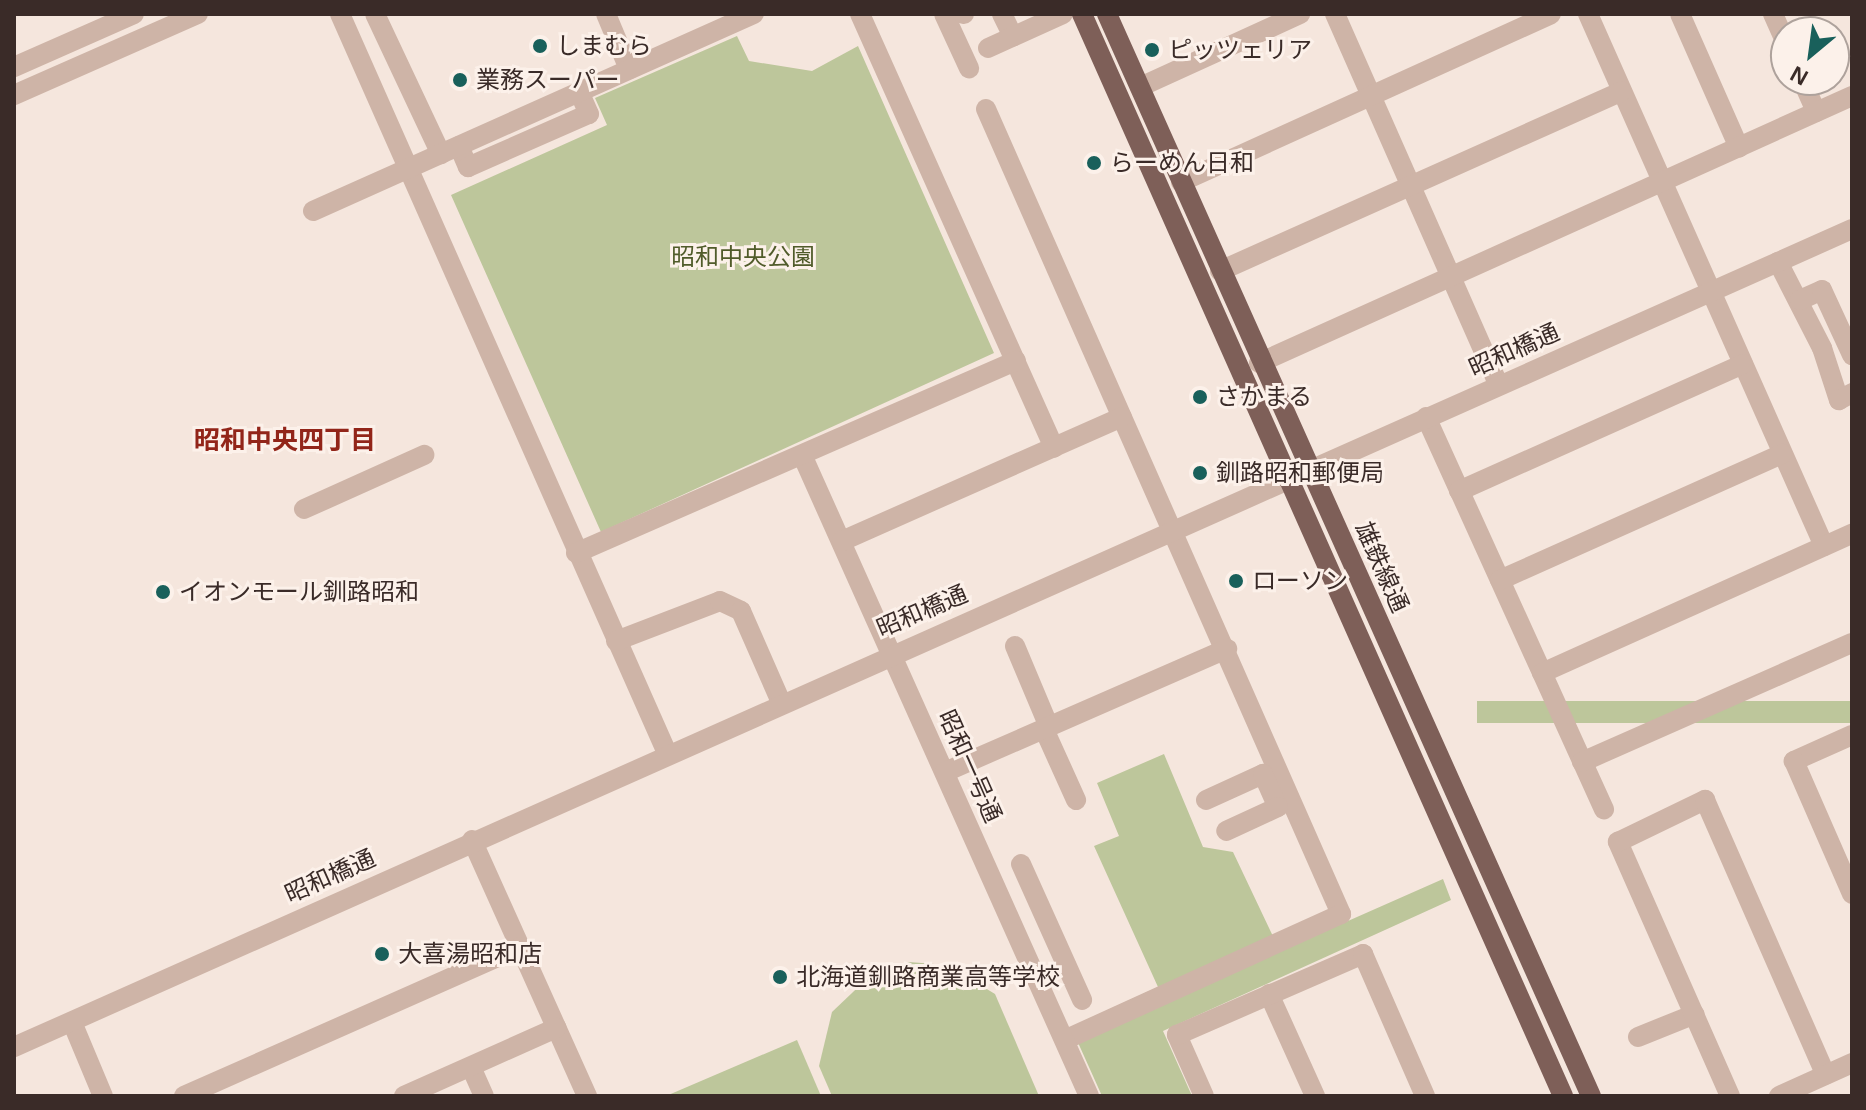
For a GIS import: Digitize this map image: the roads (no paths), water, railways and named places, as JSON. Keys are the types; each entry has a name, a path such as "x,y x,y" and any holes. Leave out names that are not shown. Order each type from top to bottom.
{"main road":[{"name":"雄鉄線通","path":"1082,14 1563,1096"},
{"name":"雄鉄線通","path":"1107,14 1259,363 1591,1096"}],"street":[{"path":"14,67 134,14"},
{"path":"14,95 198,14"},
{"path":"340,14 667,753"},
{"path":"375,14 450,150 468,167 589,114 579,92"},
{"path":"606,14 629,69"},
{"path":"313,211 754,14"},
{"path":"860,14 1054,448"},
{"path":"944,14 969,68"},
{"path":"1002,14 1013,37"},
{"path":"988,48 1063,14"},
{"path":"1140,87 1300,14"},
{"path":"1335,14 1499,385"},
{"path":"1181,182 1551,14"},
{"path":"1588,14 1824,546"},
{"path":"1680,14 1739,148"},
{"path":"1220,271 1622,91"},
{"path":"1809,96 1816,112"},
{"path":"1259,363 1852,96"},
{"path":"986,109 1227,649 1278,784 1341,914 1065,1040"},
{"path":"522,118 531,139"},
{"name":"昭和橋通","path":"14,1047 891,653 1174,531 1852,229"},
{"path":"1778,262 1800,300 1839,400 1852,393"},
{"path":"1800,300 1822,290 1852,355"},
{"path":"576,553 803,457 1016,361"},
{"path":"1459,491 1743,364"},
{"path":"842,541 1122,417"},
{"path":"1426,417 1604,809"},
{"path":"1500,580 1782,454"},
{"path":"304,509 424,455"},
{"name":"昭和一号通","path":"803,457 1089,1096"},
{"path":"1542,673 1852,534"},
{"path":"616,641 720,601 741,611 781,702"},
{"path":"1582,762 1852,643"},
{"path":"1015,646 1076,800"},
{"path":"945,772 1227,649"},
{"path":"1852,735 1794,761 1852,894"},
{"path":"1206,800 1263,774 1278,784"},
{"path":"1226,831 1278,807 1278,784"},
{"path":"1730,1096 1618,842 1705,800 1826,1075"},
{"path":"472,840 587,1096"},
{"path":"1021,864 1082,1000"},
{"path":"1015,930 1045,918"},
{"path":"184,1096 520,947"},
{"path":"1204,1096 1177,1035 1363,954 1425,1096"},
{"path":"1269,994 1315,1096"},
{"path":"1638,1037 1695,1014"},
{"path":"72,1022 103,1096"},
{"path":"404,1096 556,1028"},
{"path":"1779,1096 1852,1063"},
{"path":"471,1067 484,1096"}],"place":[{"name":"しまむら","path":"540,46"},
{"name":"ピッツェリア","path":"1152,50"},
{"name":"業務スーパー","path":"460,80"},
{"name":"らーめん日和","path":"1094,163"},
{"name":"さかまる","path":"1200,397"},
{"name":"釧路昭和郵便局","path":"1200,473"},
{"name":"ローソン","path":"1236,581"},
{"name":"イオンモール釧路昭和","path":"163,592"},
{"name":"大喜湯昭和店","path":"382,954"},
{"name":"北海道釧路商業高等学校","path":"780,977"}],"district":[{"name":"昭和中央四丁目","path":"285,441"}],"park label":[{"name":"昭和中央公園","path":"743,257"}]}
